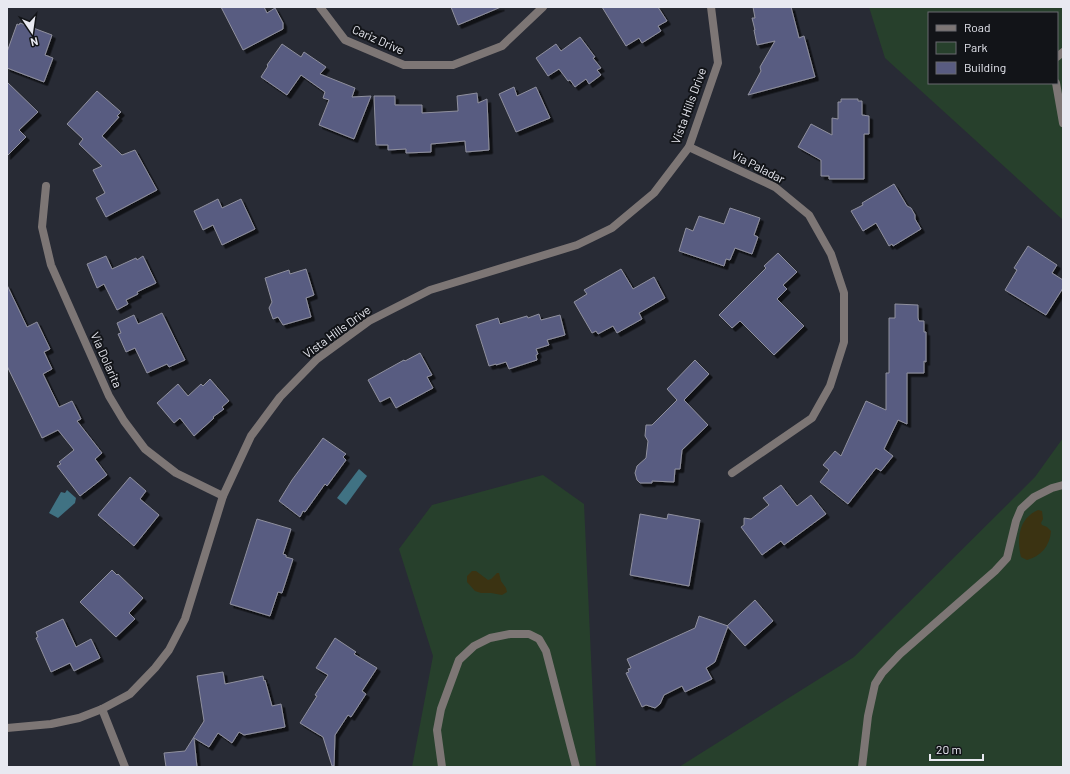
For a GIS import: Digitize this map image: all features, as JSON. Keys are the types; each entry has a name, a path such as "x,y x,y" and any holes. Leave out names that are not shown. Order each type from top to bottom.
{"street":[{"name":"Cariz Drive","path":"320,7 345,40 404,65 453,65 502,46 543,7"},
{"name":"Vista Hills Drive","path":"7,728 52,724 79,718 102,710 130,694 155,668 169,650 185,619 223,496 251,436 280,397 317,359 369,321 430,290 577,246 612,228 654,193 689,147 718,63 711,7"},
{"path":"1056,84 1063,123"},
{"name":"Via Paladar","path":"689,147 775,187 809,216 831,254 844,293 844,342 830,386 812,418 732,473"},
{"name":"Via Dolarita","path":"46,186 42,228 51,265 109,396 124,421 145,449 176,472 223,496"},
{"path":"862,767 868,716 875,684 882,673 900,654 995,571 1007,558 1016,522 1021,509 1034,497 1052,488 1063,485"},
{"path":"442,767 437,730 441,709 459,660 474,646 490,638 510,634 529,634 539,639 546,651 576,767"},
{"path":"102,710 125,767"}],"green space":[{"path":"869,7 1063,7 1063,220 885,58"},
{"path":"1063,438 1063,767 679,767 854,657 1035,477"},
{"path":"543,475 584,504 596,767 412,767 433,656 399,549 432,505"}],"sand":[{"path":"1038,510 1042,511 1042,525 1051,531 1049,541 1044,550 1037,556 1027,560 1021,557 1019,543 1020,530 1026,519"},
{"path":"472,571 476,571 488,580 499,573 501,581 507,592 502,595 475,591 467,582 467,576"}],"water":[{"path":"359,469 367,476 346,505 337,498"},
{"path":"67,490 76,498 75,503 58,518 49,513 61,492 65,493"}],"building":[{"path":"221,7 264,7 267,13 275,8 283,23 283,29 243,50"},
{"path":"451,7 501,7 458,25"},
{"path":"602,7 658,7 667,21 658,26 661,31 642,43 639,38 626,46"},
{"path":"753,7 791,7 799,38 804,36 815,77 748,95 761,71 760,67 775,41 757,45 752,18 755,18"},
{"path":"20,23 52,35 45,55 53,58 44,82 7,68 7,52 17,24 19,25"},
{"path":"580,37 595,57 593,58 601,68 597,70 601,75 589,84 586,79 575,87 570,80 568,81 559,69 548,76 536,58 556,44 561,51"},
{"path":"282,44 301,57 304,52 326,67 320,74 355,88 352,97 371,96 354,139 319,125 329,100 323,98 325,92 301,75 287,95 261,77 268,66 267,65"},
{"path":"7,82 38,112 19,130 26,137 7,156"},
{"path":"514,87 517,96 536,87 550,118 516,132 499,94"},
{"path":"97,91 121,112 117,116 119,117 102,136 122,155 135,150 157,190 106,217 96,198 105,193 93,170 102,166 79,144 83,139 67,124"},
{"path":"477,93 478,103 487,99 489,150 466,152 465,141 431,144 431,152 406,153 406,149 388,150 388,145 376,145 374,96 395,96 395,105 422,105 422,113 458,111 457,96"},
{"path":"841,99 858,99 858,101 862,101 862,115 869,116 869,134 864,134 864,179 829,179 829,176 821,176 821,160 798,147 811,124 832,135 832,118 838,119 838,102 841,102"},
{"path":"894,184 907,206 911,208 921,229 893,246 892,244 889,246 876,223 863,231 851,211 863,205 862,203"},
{"path":"218,199 222,208 241,199 255,229 222,245 213,225 203,230 194,211"},
{"path":"730,208 760,218 754,235 758,237 752,254 735,248 730,260 726,259 724,266 679,251 686,228 693,231 699,216 724,224"},
{"path":"1028,246 1057,265 1052,273 1063,280 1063,288 1046,315 1005,290 1017,270 1014,268"},
{"path":"778,253 797,272 783,285 787,289 777,299 804,326 774,355 740,321 732,328 719,315 766,268 764,266"},
{"path":"106,256 112,269 136,258 137,260 143,256 156,283 137,292 138,294 126,300 128,304 117,310 104,284 97,288 87,264"},
{"path":"306,269 314,295 306,298 311,317 283,325 278,317 273,319 269,308 272,302 265,278 289,270 290,274"},
{"path":"621,269 633,289 654,277 665,298 639,313 642,319 617,333 613,326 598,334 596,331 592,333 574,302 587,294 584,290"},
{"path":"7,285 27,327 37,322 50,349 44,352 52,369 43,374 59,407 72,401 81,419 77,421 102,453 95,459 107,475 80,496 57,466 61,464 59,462 74,450 58,430 42,438 7,366"},
{"path":"895,304 918,305 918,318 919,321 924,321 924,332 926,332 926,362 924,361 924,373 907,373 907,424 898,420 884,449 893,456 881,471 876,468 848,504 820,482 829,470 823,465 835,451 841,456 866,401 886,410 886,373 889,373 889,318 895,318"},
{"path":"162,313 185,360 169,367 167,364 147,373 135,348 126,352 118,334 121,333 117,323 134,315 138,324"},
{"path":"539,314 541,320 560,315 565,335 547,340 549,345 536,349 538,354 536,355 537,360 509,369 506,362 489,366 476,325 498,318 500,324"},
{"path":"420,353 432,375 427,377 433,388 396,408 390,397 380,402 368,380"},
{"path":"695,360 709,374 684,400 708,425 682,450 680,469 675,469 674,482 652,481 652,483 640,483 637,480 635,473 637,466 646,458 648,441 645,436 646,425 652,425 677,400 667,389"},
{"path":"210,379 229,401 222,407 224,409 213,417 214,418 194,436 180,418 174,423 157,403 178,384 188,396 201,384 203,386"},
{"path":"323,438 346,454 343,457 346,460 327,486 325,484 305,512 303,511 300,517 279,501 292,480"},
{"path":"130,477 146,491 140,499 159,515 134,546 98,515"},
{"path":"781,485 797,506 811,495 826,514 784,545 781,541 762,555 741,527 744,525 744,518 751,519 769,505 763,498"},
{"path":"640,514 667,519 668,514 700,520 689,586 630,575"},
{"path":"257,519 291,529 283,554 286,555 286,557 293,559 282,593 278,592 270,616 230,604"},
{"path":"112,570 143,598 129,613 135,619 116,637 80,602"},
{"path":"755,600 773,621 745,646 727,626"},
{"path":"699,616 728,626 715,662 706,668 712,679 685,692 682,686 664,695 660,704 655,708 646,705 642,707 626,673 629,672 628,669 631,668 627,659 695,628"},
{"path":"63,619 76,647 91,639 100,658 74,671 70,663 51,672 36,638 38,637 36,632"},
{"path":"335,638 356,652 354,654 377,668 362,691 366,694 351,717 348,715 335,735 334,766 332,766 323,737 300,723 328,675 316,668"},
{"path":"223,672 225,684 263,676 272,706 281,704 285,727 244,735 239,732 232,743 218,733 209,747 194,738 197,767 166,767 164,753 185,751 204,721 197,676"}]}
